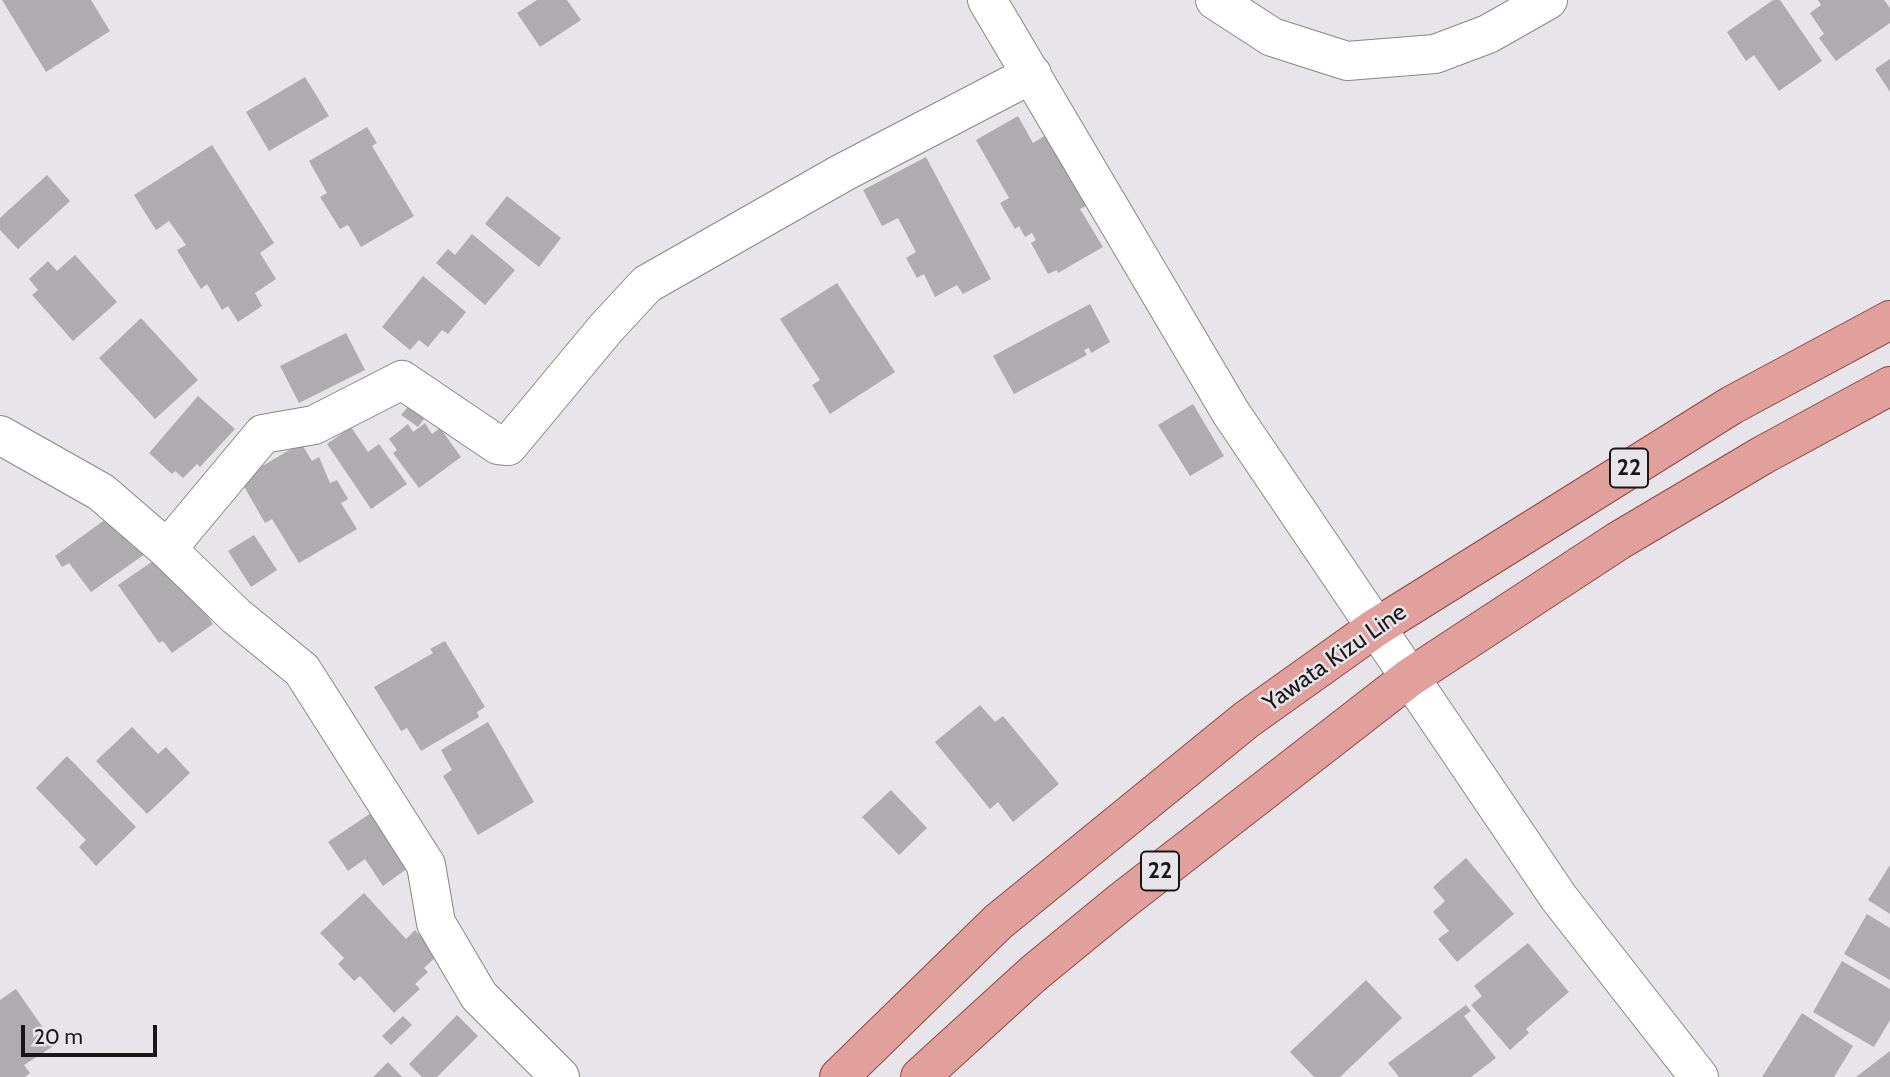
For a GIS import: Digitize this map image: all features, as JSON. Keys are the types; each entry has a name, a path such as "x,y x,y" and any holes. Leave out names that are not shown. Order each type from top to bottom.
{"main road":[{"name":"Yawata Kizu Line","path":"839,1077 998,922 1247,720 1375,628 1732,405 1890,320"},
{"name":"22","path":"920,1077 1033,974 1122,901 1409,678 1618,541 1763,454 1890,386"}],"street":[{"path":"987,0 1231,413 1559,898 1689,1072"},
{"path":"1215,0 1272,37 1347,61 1435,54 1488,34 1548,0"},
{"path":"167,549 263,434 314,425 402,380 498,445 508,446 607,327 647,284 842,173 1032,74"},
{"path":"0,435 101,492 167,549 236,616 302,670 426,865 436,923 479,996 560,1077"}],"building":[{"path":"2,0 91,0 110,31 46,72"},
{"path":"537,0 567,0 581,20 540,47 517,13"},
{"path":"1773,0 1780,0 1822,61 1779,91 1754,55 1746,61 1727,32"},
{"path":"1818,0 1884,0 1890,8 1890,23 1836,61 1819,38 1824,34 1810,13 1821,5"},
{"path":"1890,59 1890,92 1875,69"},
{"path":"305,77 329,116 269,151 246,112"},
{"path":"1018,116 1033,143 1046,135 1086,206 1080,209 1103,247 1058,273 1057,270 1048,274 1031,243 1036,240 1032,233 1025,237 1019,226 1015,229 1000,203 1009,198 976,140"},
{"path":"367,127 377,143 372,146 414,216 361,247 348,225 340,229 320,197 327,193 309,161"},
{"path":"212,145 274,243 260,253 276,279 255,293 262,306 238,322 228,306 222,310 207,284 201,289 177,250 186,245 169,221 156,230 134,195"},
{"path":"926,157 991,279 963,294 957,285 935,297 924,274 917,278 906,258 916,252 898,218 882,226 863,190"},
{"path":"47,175 70,201 18,249 0,230 0,218"},
{"path":"507,196 561,238 539,267 485,224"},
{"path":"472,234 515,270 485,305 436,263 448,249 455,255"},
{"path":"75,255 117,302 73,341 32,295 38,290 29,279 48,261 57,271"},
{"path":"423,276 466,312 448,334 442,330 428,347 419,340 410,350 382,327"},
{"path":"837,283 895,372 830,414 812,385 820,380 780,319"},
{"path":"1090,304 1110,342 1091,353 1089,348 1084,350 1087,355 1014,394 993,356"},
{"path":"141,318 198,380 155,419 99,358"},
{"path":"346,333 365,370 299,403 280,366"},
{"path":"198,396 235,429 200,467 197,464 183,478 175,471 172,474 149,453"},
{"path":"411,403 426,416 418,427 401,415"},
{"path":"1193,404 1224,456 1190,476 1158,425"},
{"path":"425,423 432,434 440,428 461,457 419,488 393,453 397,450 389,439 408,424 413,432"},
{"path":"351,427 368,452 379,444 407,484 371,509 327,444"},
{"path":"301,443 312,461 319,457 330,483 337,480 348,499 341,503 357,529 299,563 272,519 265,523 242,483 244,477"},
{"path":"110,516 133,547 138,544 145,554 91,592 69,563 62,567 55,556"},
{"path":"254,535 277,570 251,587 228,551"},
{"path":"159,557 181,578 213,624 172,653 163,641 159,643 118,585"},
{"path":"445,641 485,707 477,712 479,717 421,751 407,728 401,731 374,687 433,653 430,649"},
{"path":"980,705 995,722 1003,716 1059,784 1013,822 998,802 990,809 935,742"},
{"path":"488,722 534,802 478,835 443,776 452,770 441,750"},
{"path":"132,727 158,754 166,747 190,773 147,814 96,761"},
{"path":"67,756 136,827 96,866 79,847 86,840 36,788"},
{"path":"891,790 927,828 899,855 862,817"},
{"path":"371,813 408,868 383,886 365,859 348,871 328,842"},
{"path":"1466,858 1514,914 1457,962 1438,939 1449,931 1433,912 1445,901 1433,887"},
{"path":"1890,865 1890,914 1868,900"},
{"path":"364,893 406,939 415,930 438,955 424,968 428,972 415,984 420,989 394,1013 360,976 354,981 338,964 344,958 320,933"},
{"path":"1867,914 1890,928 1890,980 1844,954"},
{"path":"1528,943 1569,992 1526,1029 1529,1033 1510,1050 1471,1005 1482,996 1474,986"},
{"path":"1842,961 1890,989 1890,1020 1874,1047 1813,1012"},
{"path":"1366,980 1402,1018 1340,1077 1314,1077 1290,1052"},
{"path":"16,989 55,1045 24,1065 30,1073 25,1077 0,1077 0,1000"},
{"path":"1466,1005 1471,1011 1464,1016 1496,1058 1471,1077 1399,1077 1388,1063"},
{"path":"1802,1013 1853,1046 1834,1077 1762,1077"},
{"path":"457,1015 478,1036 437,1077 422,1077 409,1064"},
{"path":"403,1016 412,1025 391,1045 382,1036"},
{"path":"1890,1051 1890,1077 1856,1077"},
{"path":"388,1062 402,1077 373,1077"}]}
